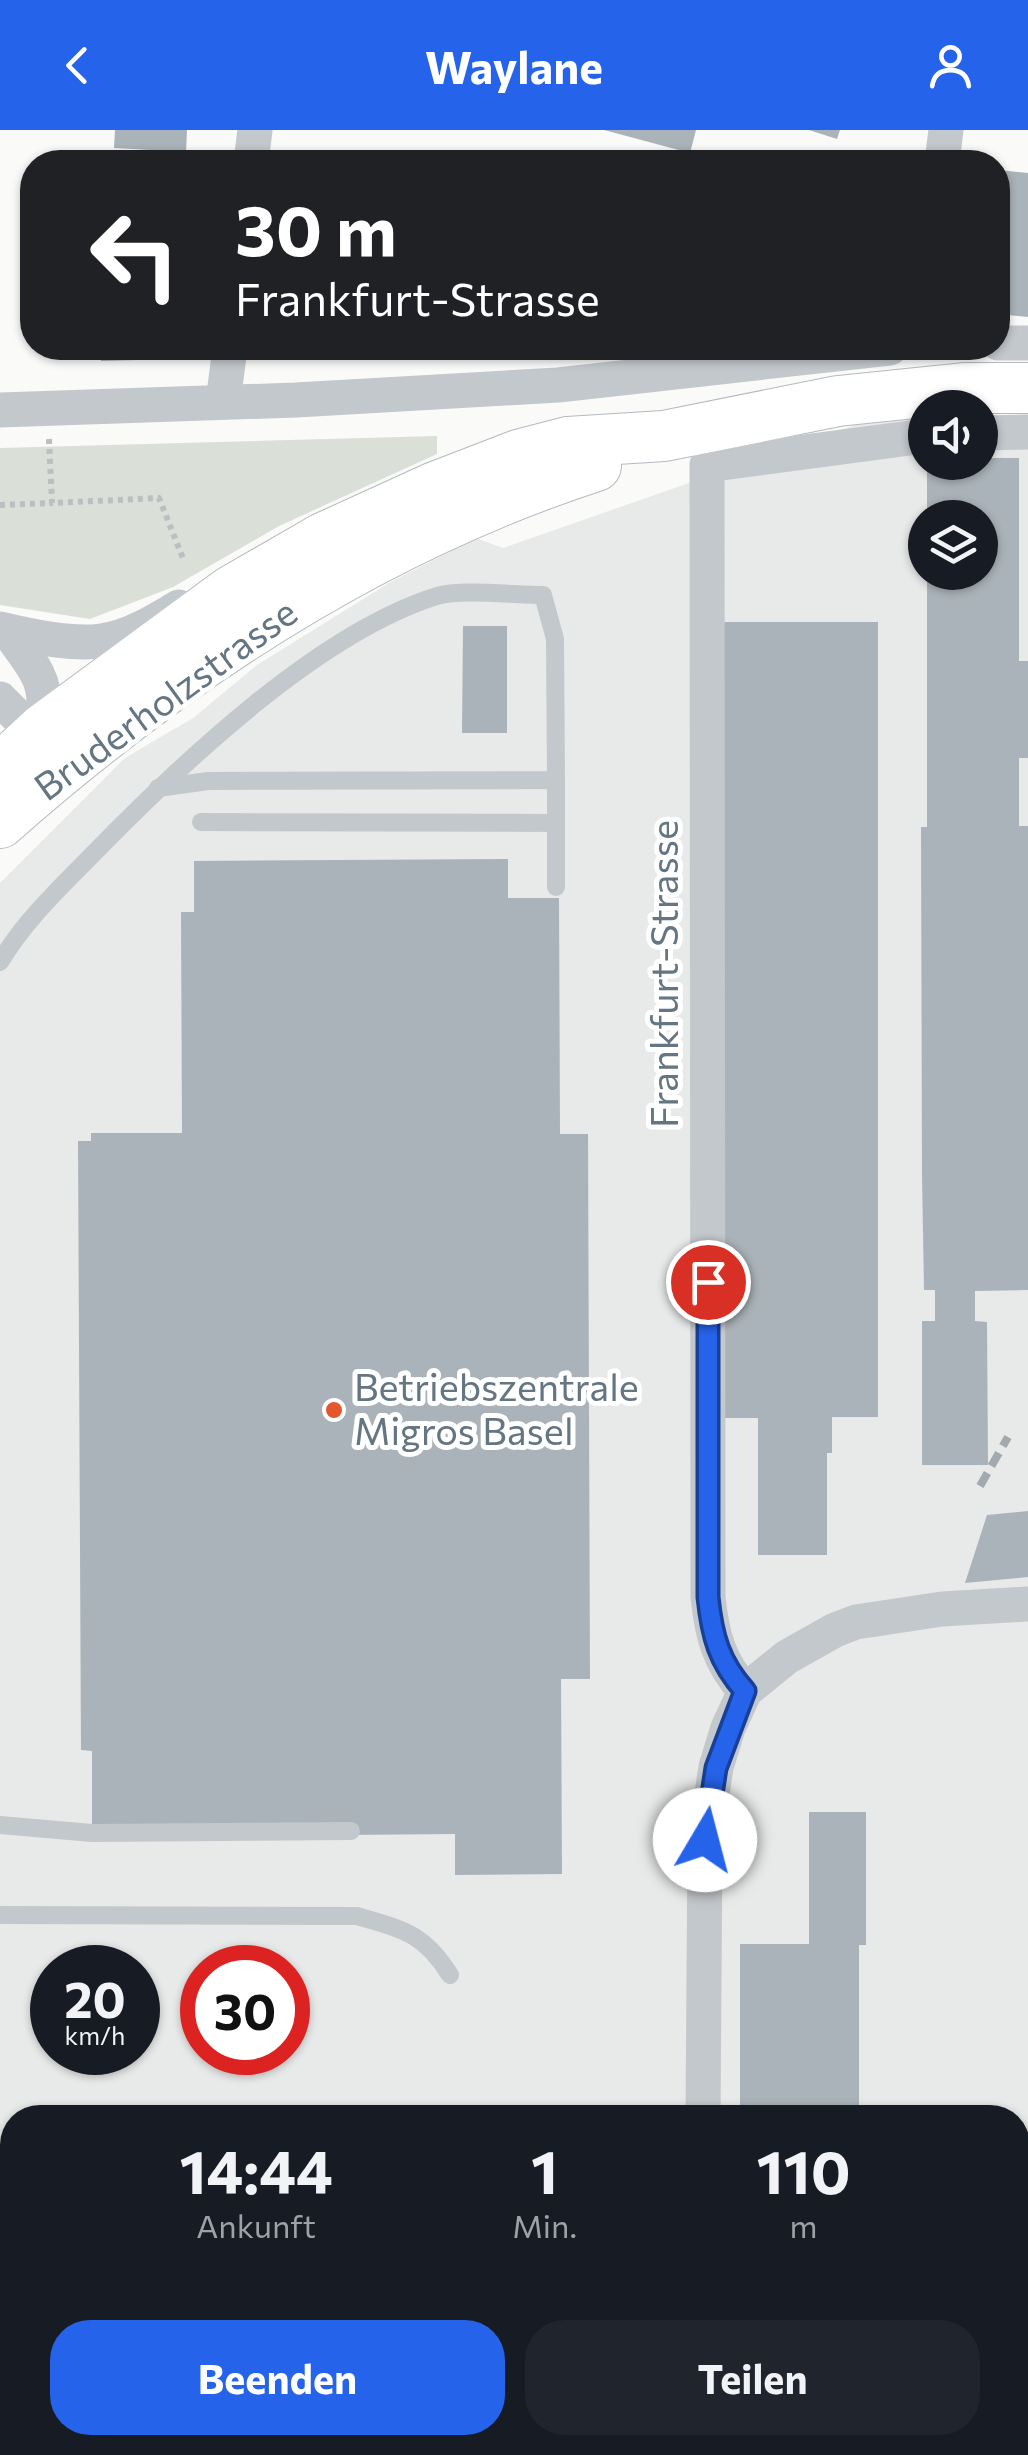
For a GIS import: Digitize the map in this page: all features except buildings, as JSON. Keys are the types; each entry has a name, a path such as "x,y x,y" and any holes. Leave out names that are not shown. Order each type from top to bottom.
{"main road":[{"name":"Bruderholzstrasse","path":"12,795 43,729 231,591 323,538 435,488 518,455 568,442 664,436 838,401 964,388 1028,388"},
{"name":"Bruderholzstrasse","path":"12,795 100,740 218,653 314,593 472,511 664,436"}],"street":[{"path":"223,402 228,360"},
{"path":"0,410 558,386 785,360"},
{"path":"998,433 1028,432"},
{"name":"Frankfurt-Strasse","path":"745,1691 725,1669 712,1635 708,1597 707,465 908,438"},
{"path":"4,630 101,641 146,626 204,592 231,591"},
{"path":"0,699 21,720 43,729 44,681 4,630"},
{"path":"703,2105 705,1840 716,1768 745,1691 787,1657 856,1622 942,1609 1028,1604"}],"lane":[{"path":"0,962 20,930 158,788 309,663 374,624 440,594 543,595 555,639 556,887"},
{"path":"43,729 72,738 100,740"},
{"path":"158,788 208,781 556,780"},
{"path":"201,822 556,824"},
{"path":"0,1826 92,1832 351,1831"},
{"path":"0,1915 357,1916 410,1931 434,1950 450,1975"}],"path":[{"path":"47,408 52,503"},
{"path":"0,505 159,498 184,561"}],"shaded area":[{"path":"1028,417 1028,2105 0,2105 0,883 125,758 193,718 257,665 389,583 476,538 503,548 872,419 908,418 908,480 998,480 998,418"},
{"path":"437,436 437,454 279,526 173,587 90,619 0,605 0,448"}],"railway":[{"path":"980,1486 1008,1437"}],"place":[{"name":"Betriebszentrale Migros Basel","path":"334,1410"}],"route":[{"path":"705,1840 716,1768 745,1691 725,1669 712,1635 708,1597 708,1282"}]}
